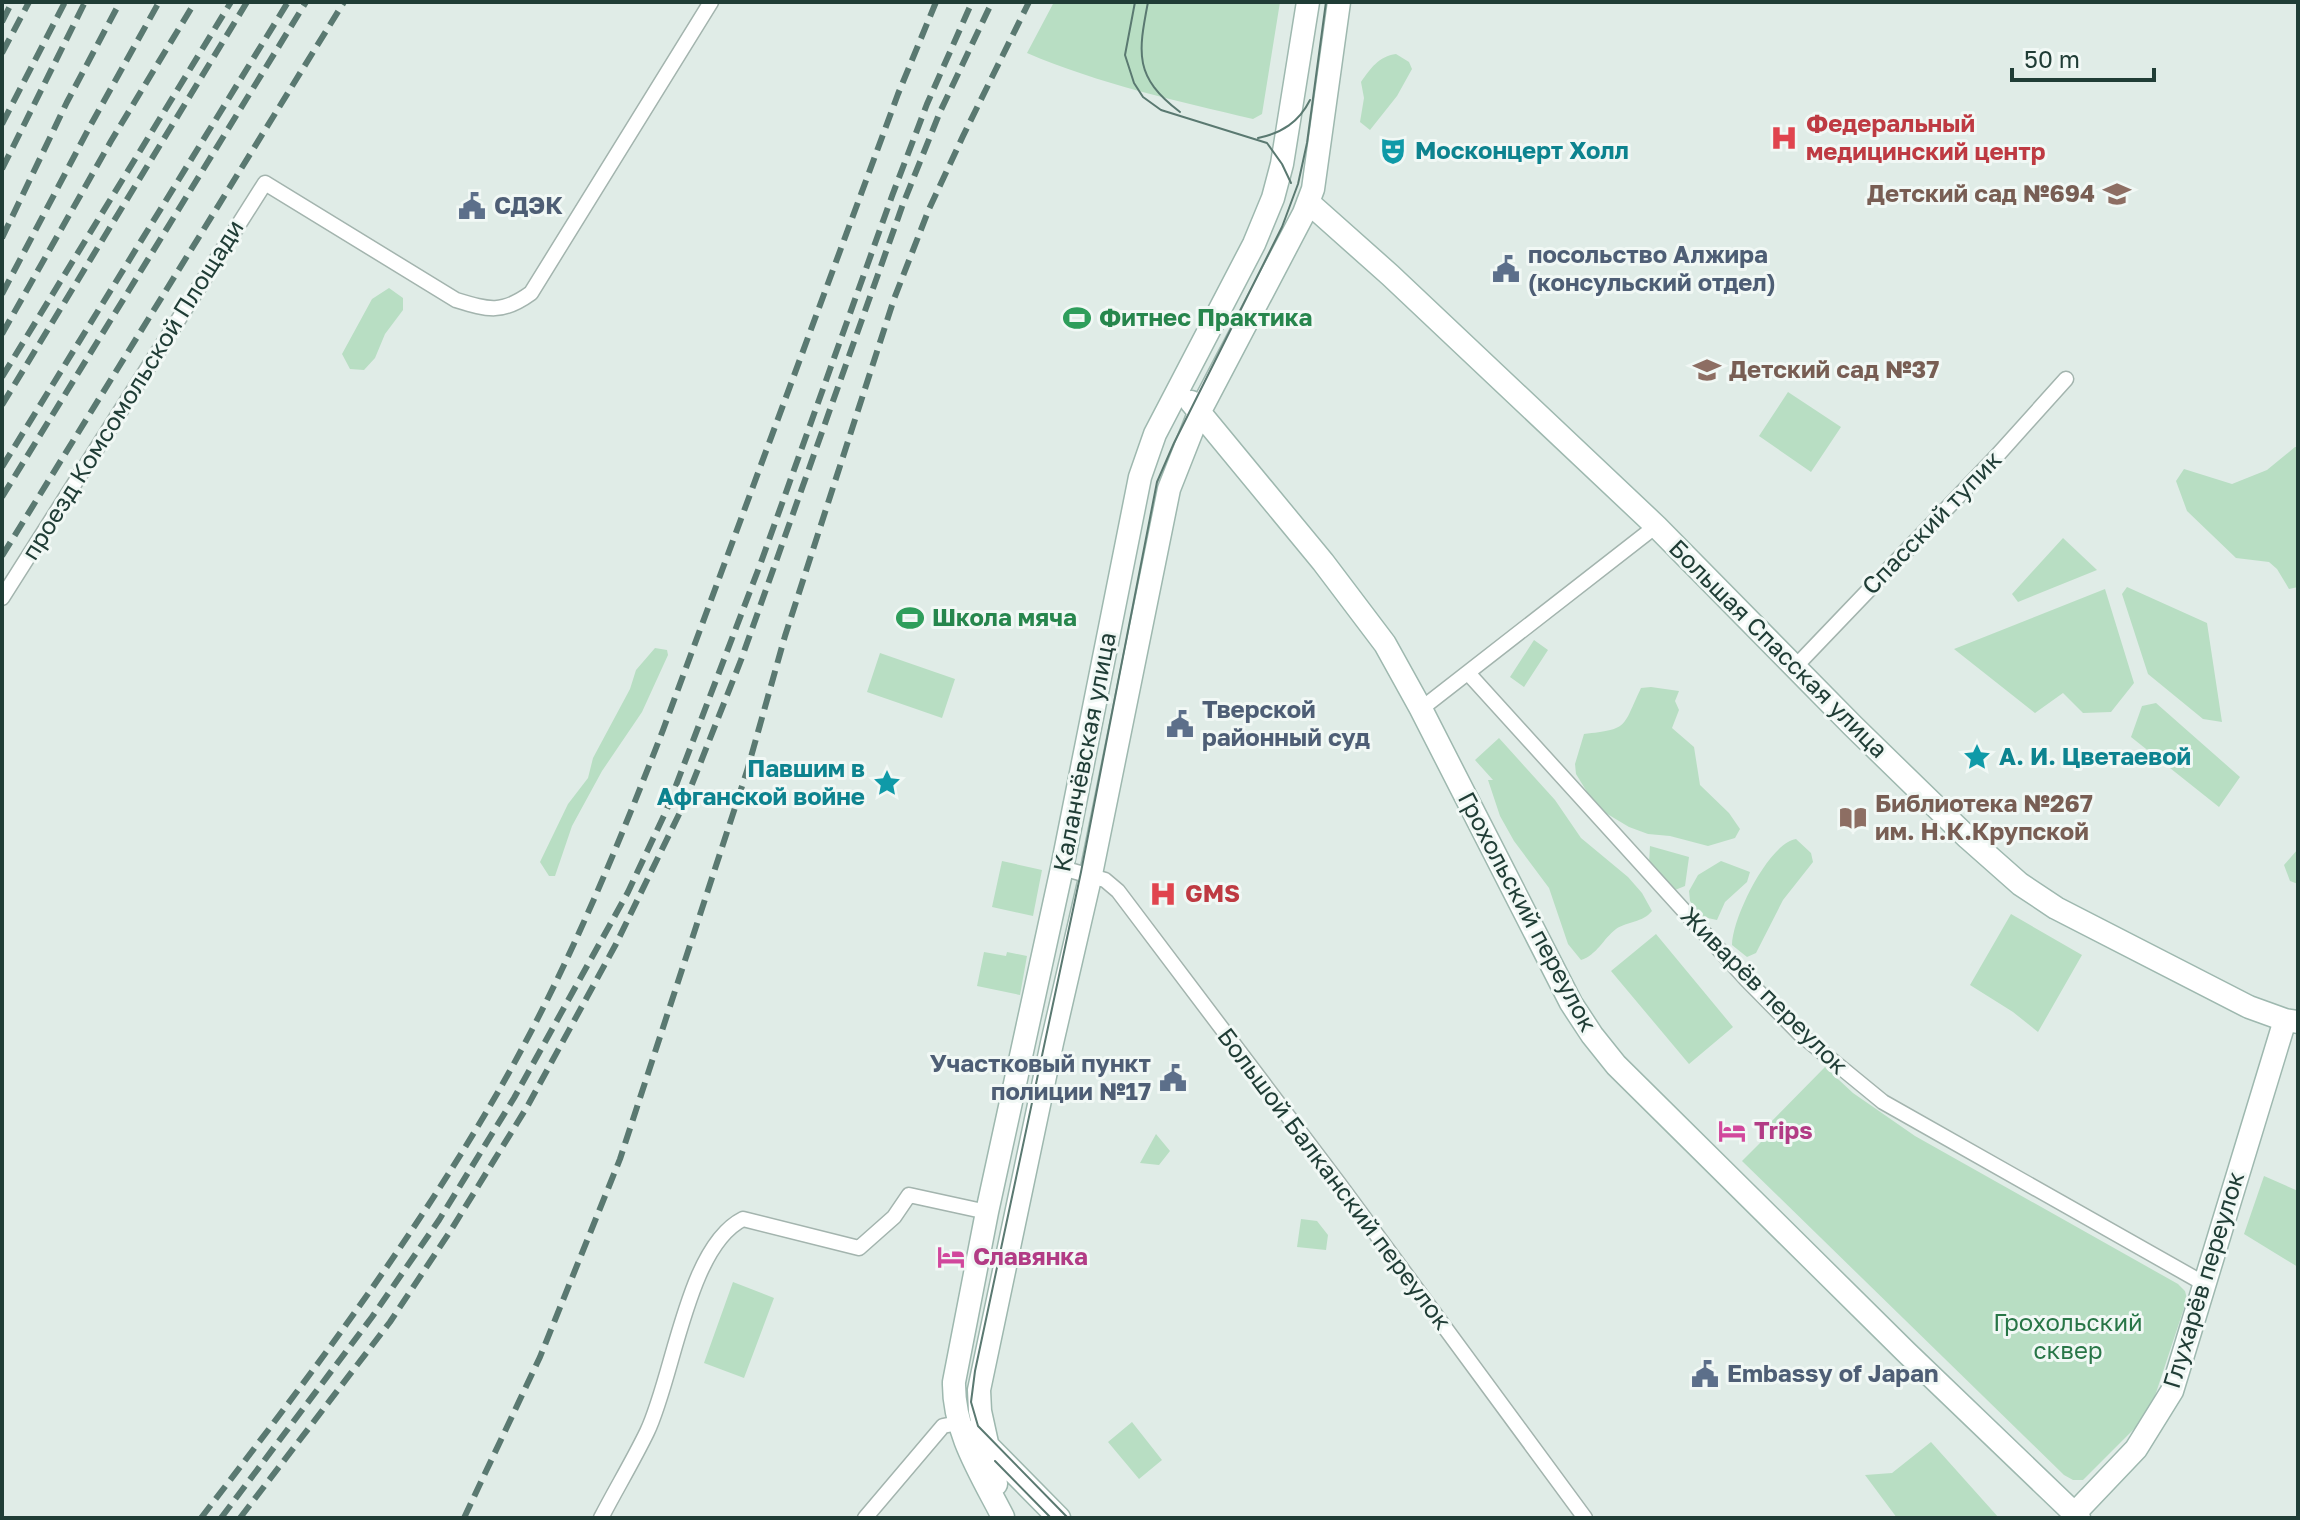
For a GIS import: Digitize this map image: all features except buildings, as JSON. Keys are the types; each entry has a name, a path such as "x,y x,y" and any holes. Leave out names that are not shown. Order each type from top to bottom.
{"street":[{"name":"проезд Комсомольской Площади","path":"2,598 246,208 265,183 456,300 491,310 514,305 531,293 711,2"},
{"name":"Каланчёвская улица","path":"1004,1517 958,1423 954,1382 987,1212 1062,868 1140,477 1155,434 1254,244 1273,198 1282,164 1308,2"},
{"name":"Каланчёвская улица","path":"1004,1517 980,1411 979,1390 1091,874 1169,489 1199,413 1308,202 1319,161 1339,2"},
{"name":"Большая Спасская улица","path":"1308,202 1390,275 1656,526 1968,838 2020,884 2108,936 2249,1007 2291,1021"},
{"name":"Спасский тупик","path":"1796,666 1995,458 2066,379"},
{"name":"Грохольский переулок","path":"1178,387 1343,587 1385,644 1571,1003 1592,1035 1616,1065 1770,1218 2077,1516"},
{"path":"1421,709 1656,526"},
{"name":"Живарёв переулок","path":"1468,673 1746,979 1800,1034 1852,1079 1883,1102 2203,1283"},
{"name":"Большой Балканский переулок","path":"1062,868 1091,874 1118,891 1585,1518"},
{"name":"Глухарёв переулок","path":"2077,1516 2125,1461 2156,1419 2177,1377 2203,1283 2291,1021"},
{"path":"601,1518 648,1430 704,1260 730,1225 743,1219 859,1248 894,1217 909,1195 987,1212"},
{"path":"865,1518 943,1426 958,1423 965,1425 988,1446 1059,1518"}],"green space":[{"path":"1054,2 1280,2 1262,114 1253,119 1110,83 1027,53"},
{"path":"1396,54 1409,62 1412,69 1397,96 1370,130 1360,122 1364,98 1361,82 1380,60"},
{"path":"389,288 403,298 403,310 385,334 375,358 364,370 350,369 342,354 372,299"},
{"path":"1788,392 1841,427 1811,472 1759,436"},
{"path":"2298,447 2298,587 2289,589 2269,562 2236,558 2187,511 2176,481 2184,469 2232,484 2267,470"},
{"path":"2063,538 2097,570 2018,602 2012,594"},
{"path":"2127,587 2207,623 2222,722 2203,719 2148,674 2122,594"},
{"path":"2105,589 2134,683 2111,712 2083,713 2063,693 2035,713 1954,649"},
{"path":"1534,640 1548,650 1524,687 1510,677"},
{"path":"655,648 667,650 668,655 642,712 602,771 572,826 555,876 549,876 540,862 568,804 588,778 593,758 630,689 636,670"},
{"path":"880,653 955,679 942,718 867,692"},
{"path":"1641,688 1679,691 1675,701 1679,710 1672,728 1694,747 1700,785 1729,813 1740,829 1735,838 1708,846 1629,827 1604,812 1592,800 1576,774 1575,764 1584,734 1617,728 1626,719"},
{"path":"2156,703 2240,777 2219,807 2131,737 2142,706"},
{"path":"1499,738 1555,800 1581,838 1628,877 1652,911 1644,918 1616,929 1581,960 1568,944 1549,888 1514,841 1500,816 1488,780 1493,780 1475,760"},
{"path":"1796,839 1811,853 1813,862 1783,900 1756,953 1747,957 1732,945 1745,901 1775,853"},
{"path":"1650,846 1689,857 1685,886 1675,890 1667,885 1649,863"},
{"path":"2298,849 2298,884 2290,881 2284,865"},
{"path":"1002,861 1042,870 1033,916 992,907"},
{"path":"1721,861 1750,872 1747,882 1725,902 1717,920 1703,917 1690,901 1689,891 1698,875"},
{"path":"2011,914 2082,955 2038,1032 1970,985"},
{"path":"1656,934 1733,1027 1689,1064 1611,971"},
{"path":"984,952 1027,956 1020,995 977,986"},
{"name":"Грохольский сквер","path":"1825,1067 1853,1093 1915,1136 2178,1284 2185,1291 2187,1299 2153,1402 2136,1427 2083,1480 2073,1480 2064,1475 1742,1161 1776,1127 1771,1122"},
{"path":"1156,1134 1170,1151 1159,1165 1140,1163"},
{"path":"2264,1176 2298,1191 2298,1267 2244,1234"},
{"path":"1301,1219 1317,1221 1328,1235 1326,1250 1297,1247"},
{"path":"733,1282 774,1298 744,1378 704,1363"},
{"path":"1132,1422 1162,1460 1139,1479 1108,1442"},
{"path":"1931,1442 1999,1518 1897,1518 1865,1475 1892,1473"}],"tram line":[{"path":"1135,2 1125,55 1134,83 1143,97 1161,110 1267,143 1291,183"},
{"path":"1148,2 1142,36 1143,63 1154,87 1180,112"},
{"path":"1068,1518 978,1426 971,1402 975,1371 1081,872 1157,482 1282,227 1298,184 1307,143 1326,2"},
{"path":"1258,138 1289,125 1301,115 1310,100"},
{"path":"995,1461 1051,1518"}],"railway":[{"path":"2,22 12,2"},
{"path":"2,53 29,2"},
{"path":"2,124 65,2"},
{"path":"2,169 85,2"},
{"path":"2,238 67,102 120,2"},
{"path":"2,294 159,2"},
{"path":"2,334 111,141 195,2"},
{"path":"2,377 231,2"},
{"path":"2,405 247,2"},
{"path":"2,467 288,2"},
{"path":"2,497 306,2"},
{"path":"2,556 344,2"},
{"path":"201,1518 319,1362 430,1203 498,1092 567,960 663,730 898,94 936,2"},
{"path":"221,1518 372,1317 439,1220 514,1098 628,892 667,809 760,565 892,196 927,104 972,2"},
{"path":"240,1518 390,1322 451,1230 527,1107 616,944 685,802 741,660 903,204 940,112 992,2"},
{"path":"464,1518 540,1357 620,1159 747,771 785,636 894,299 929,209 1029,2"}],"place":[{"name":"Федеральный медицинский центр","path":"1784,138"},
{"name":"Москонцерт Холл","path":"1393,151"},
{"name":"Детский сад №694","path":"2117,194"},
{"name":"СДЭК","path":"472,206"},
{"name":"посольство Алжира (консульский отдел)","path":"1506,269"},
{"name":"Фитнес Практика","path":"1077,318"},
{"name":"Детский сад №37","path":"1707,370"},
{"name":"Школа мяча","path":"910,618"},
{"name":"Тверской районный суд","path":"1180,724"},
{"name":"А. И. Цветаевой","path":"1977,757"},
{"name":"Павшим в Афганской войне","path":"887,783"},
{"name":"Библиотека №267 им. Н.К.Крупской","path":"1853,818"},
{"name":"GMS","path":"1163,894"},
{"name":"Участковый пункт полиции №17","path":"1173,1078"},
{"name":"Trips","path":"1732,1131"},
{"name":"Славянка","path":"951,1257"},
{"name":"Embassy of Japan","path":"1705,1374"}]}
